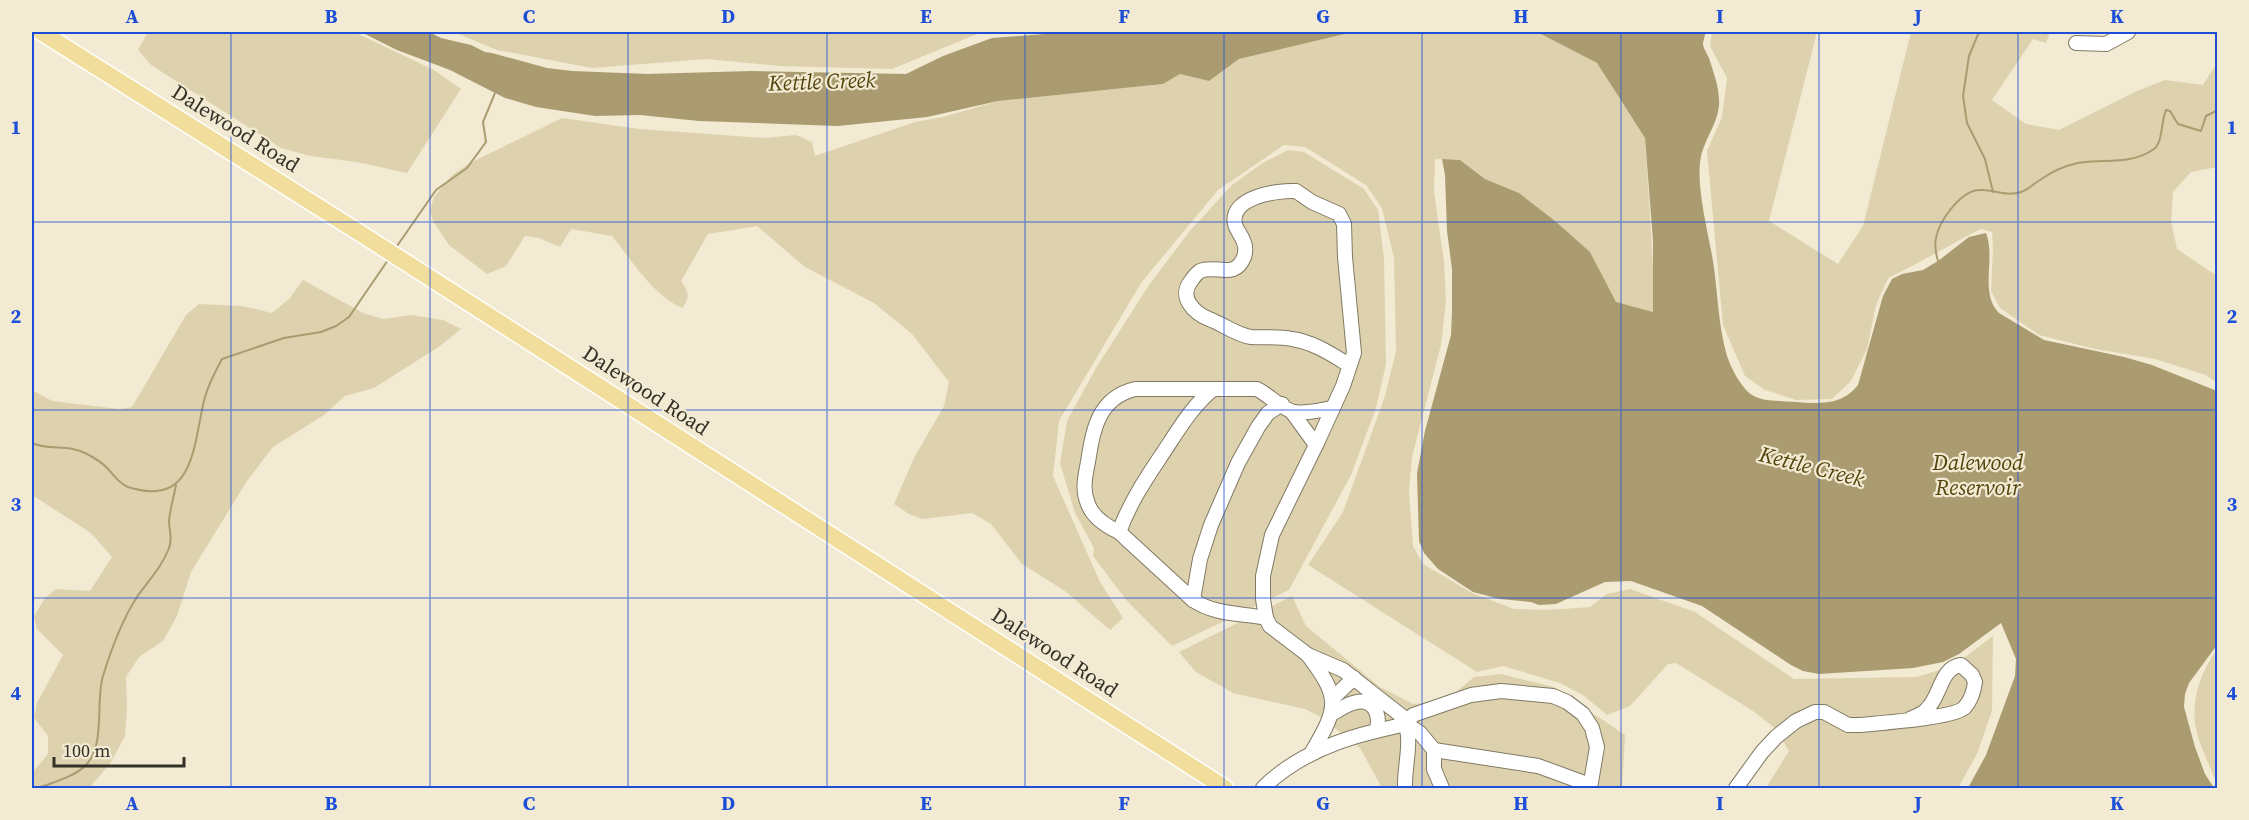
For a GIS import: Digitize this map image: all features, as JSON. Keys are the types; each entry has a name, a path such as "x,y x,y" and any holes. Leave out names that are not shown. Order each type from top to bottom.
{"main road":[{"name":"Dalewood Road","path":"41,32 353,229 1225,789"}],"street":[{"path":"2076,43 2106,44 2128,32"},
{"path":"1312,752 1331,714 1334,697 1330,686 1308,655 1270,626 1266,618 1263,598 1263,576 1272,535 1316,445 1354,353 1344,224 1338,214 1312,202 1296,191 1266,194 1246,201 1237,213 1234,223 1241,234 1246,252 1241,265 1234,270 1201,271 1194,277 1187,286 1187,300 1192,309 1200,316 1250,337 1293,339 1319,346 1349,365"},
{"path":"1266,618 1204,608 1119,532 1107,526 1094,514 1087,503 1084,485 1091,435 1113,399 1123,392 1135,389 1257,389 1287,408 1316,445"},
{"path":"1119,532 1126,511 1138,490 1182,423 1199,400 1213,389"},
{"path":"1193,600 1200,559 1211,525 1238,463 1268,413 1287,408 1309,412 1332,408"},
{"path":"1308,655 1326,661 1354,678 1420,733 1434,750 1434,769 1442,789"},
{"path":"1736,789 1752,764 1776,737 1796,721 1815,712 1824,712 1848,725 1861,725 1950,715 1965,708 1974,691 1975,682 1972,675 1961,665 1953,666 1949,669 1927,709 1910,719"},
{"path":"1334,697 1354,678"},
{"path":"1405,789 1408,752 1407,724 1413,716 1471,696 1501,691 1553,696 1567,702 1583,714 1592,728 1597,747 1590,787 1538,766 1434,750"},
{"path":"1331,714 1352,703 1363,701 1372,705 1378,714 1376,731"},
{"path":"1263,789 1271,780 1312,752 1347,738 1407,724"}],"shaded area":[{"path":"148,32 354,32 434,70 461,89 407,173 357,162 310,156 281,148 151,65 138,50"},
{"path":"454,32 982,32 892,69 779,66 707,59 592,68 497,50"},
{"path":"1353,32 1537,32 1597,63 1645,138 1653,264 1653,312 1616,303 1590,252 1519,193 1485,179 1460,160 1435,159 1434,191 1444,262 1446,301 1441,345 1412,457 1409,492 1413,546 1423,564 1472,593 1514,609 1547,610 1590,607 1607,594 1630,589 1695,612 1794,679 1916,677 1953,666 1993,636 1992,711 1977,754 1958,788 1766,788 1789,751 1776,729 1753,711 1676,663 1668,664 1630,706 1607,715 1583,695 1560,683 1503,666 1477,672 1308,565 1343,512 1385,396 1396,351 1394,258 1382,208 1366,185 1305,147 1284,145 1218,190 1141,283 1059,421 1053,476 1100,582 1123,618 1110,630 1065,591 1022,564 991,524 972,513 922,519 894,504 914,458 944,406 949,382 912,334 874,303 805,267 757,226 708,234 681,281 688,294 687,301 682,308 652,286 612,236 571,229 560,247 539,238 525,236 506,266 487,274 449,245 433,221 430,210 434,197 451,176 468,164 562,118 639,129 764,138 796,135 812,142 815,156 915,122 943,117 998,101 1163,84 1180,74 1209,81 1239,59"},
{"path":"1712,32 1817,32 1769,221 1838,264 1863,226 1911,32 2050,32 2046,43 2033,39 1992,100 2026,124 2059,130 2137,91 2165,80 2203,85 2217,63 2217,167 2191,172 2173,192 2171,221 2177,249 2217,276 2217,383 2206,375 2155,359 2095,349 2039,335 2000,308 1991,291 1992,232 1981,229 1888,278 1876,305 1867,349 1851,381 1832,399 1796,400 1765,390 1745,376 1723,325 1707,151 1722,117 1727,78 1710,46"},
{"path":"1288,150 1304,152 1364,189 1378,210 1384,258 1386,364 1376,408 1351,475 1289,590 1172,646 1127,601 1093,556 1094,548 1075,513 1060,463 1067,421 1096,368 1149,285 1189,232 1232,185 1261,164"},
{"path":"303,280 363,313 383,319 411,315 443,320 461,329 440,346 374,388 345,396 324,415 273,447 247,481 191,572 177,616 163,641 139,657 126,677 125,736 110,764 89,788 32,788 32,773 48,754 48,736 34,718 37,703 63,655 37,629 34,616 45,598 56,589 90,591 112,557 91,533 32,495 32,390 52,401 119,409 132,407 186,315 199,304 242,306 272,313 289,299"},
{"path":"1292,596 1306,626 1380,687 1413,704 1436,702 1456,692 1474,677 1501,674 1554,687 1625,735 1622,788 1382,788 1360,748 1321,717 1305,709 1233,693 1196,672 1179,652"},
{"path":"2217,650 2217,785 2198,736 2194,708 2198,687 2206,667"}],"water":[{"name":"Kettle Creek","path":"361,32 429,32 441,38 471,45 485,52 547,68 572,71 648,74 751,71 906,74 943,56 992,38 1069,32 1353,32 1239,59 1209,81 1180,74 1163,84 998,101 927,117 838,126 699,121 640,115 595,116 536,107 505,98 450,70 397,50"},
{"name":"Dalewood Reservoir","path":"1537,32 1706,32 1703,45 1716,82 1719,106 1701,155 1699,173 1701,198 1727,356 1738,380 1753,396 1770,400 1813,403 1838,400 1852,392 1858,385 1883,296 1892,279 1902,274 1923,270 1969,237 1986,233 1989,243 1990,296 1999,313 2044,340 2152,365 2217,391 2217,645 2189,683 2184,707 2205,774 2214,788 1968,788 1986,755 2015,676 2016,659 2001,623 1959,654 1943,662 1913,668 1819,674 1803,671 1791,665 1702,606 1631,581 1605,582 1556,604 1539,605 1473,592 1438,569 1424,553 1419,541 1417,473 1425,431 1451,335 1452,269 1442,159 1460,160 1485,179 1519,193 1590,252 1616,302 1653,312 1653,241 1645,138 1597,63"}],"waterway":[{"path":"1979,32 1969,56 1963,96 1967,123 1985,159 1993,192"},
{"path":"397,246 436,190 467,168 486,142 483,122 495,93"},
{"path":"1938,261 1935,244 1941,223 1952,208 1973,191 2009,194 2021,192 2053,172 2073,164 2136,158 2157,146 2166,110 2170,111 2178,124 2201,131 2206,116 2218,110"},
{"path":"32,443 45,447 79,450 103,464 128,487 151,491 167,488 180,480 188,467 194,451 207,392 222,359 284,338 321,332 336,326 349,317 388,260"},
{"path":"38,788 76,773 92,756 98,734 103,676 126,615 159,568 169,548 171,537 169,521 176,485"}]}
